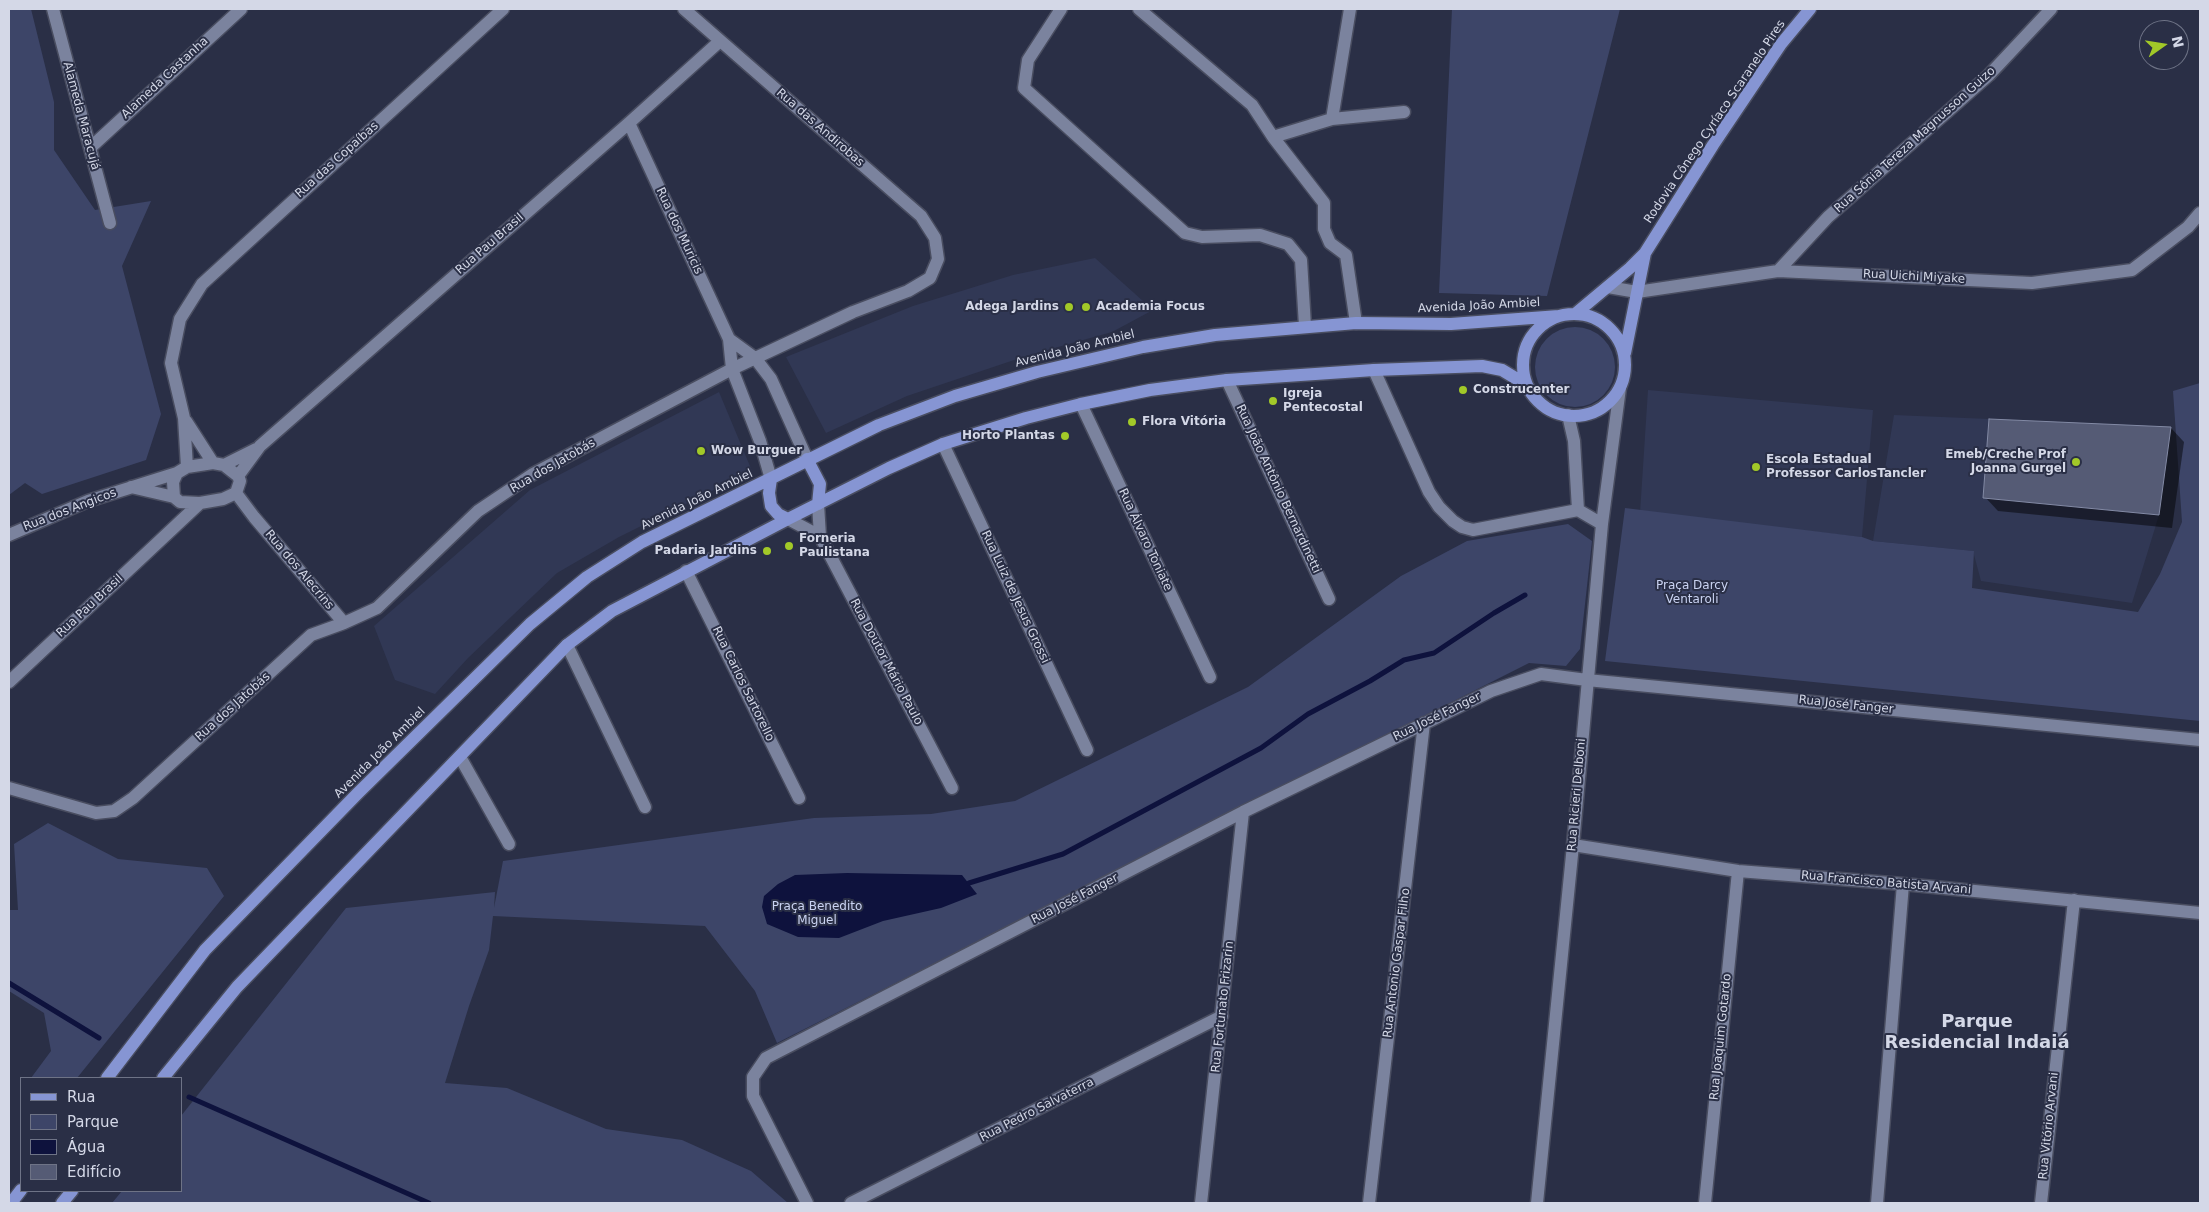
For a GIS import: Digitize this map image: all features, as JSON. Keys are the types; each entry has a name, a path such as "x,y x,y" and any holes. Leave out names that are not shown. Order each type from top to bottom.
{"main road":[{"name":"Rodovia Cônego Cyríaco Scaranelo Pires","path":"1575,314 1608,287 1644,253 1713,145 1781,44 1810,9"},
{"name":"Rodovia Cônego Cyríaco Scaranelo Pires","path":"1624,355 1644,253"},
{"name":"Avenida João Ambiel","path":"108,1077 205,950 351,800 530,624 588,576 642,542 879,425 955,396 1037,372 1143,347 1215,335 1356,323 1451,324 1575,314 1592,317 1607,326 1618,339 1624,355 1625,372 1620,388 1610,401 1597,411 1581,416 1568,415 1549,409 1536,399 1528,385 1524,368 1525,352 1532,336 1544,324 1559,316"},
{"name":"Avenida João Ambiel","path":"164,1077 237,986 567,645 612,610 686,570 889,468 944,444 1026,418 1081,404 1150,390 1226,380 1374,370 1482,366 1502,370 1528,385"},
{"path":"807,459 820,484 818,504"},
{"path":"771,479 769,493 772,506 778,514 788,519"},
{"path":"11,1203 20,1191"},
{"path":"62,1203 71,1192"}],"street":[{"name":"Alameda Maracujá","path":"53,9 110,223"},
{"name":"Alameda Castanha","path":"90,148 241,9"},
{"name":"Rua das Copaíbas","path":"184,418 171,363 180,319 202,284 503,9"},
{"name":"Rua das Andirobas","path":"684,9 921,216 935,238 938,259"},
{"path":"1061,9 1028,60 1024,88 1185,233 1202,237 1260,235 1288,244 1301,260 1305,326"},
{"path":"1139,9 1252,105 1273,137 1324,203 1324,230 1330,243 1346,256 1356,323"},
{"path":"1332,118 1350,9"},
{"name":"Rua Sônia Tereza Magnusson Guizo","path":"1778,271 1828,217 1989,75 2051,9"},
{"name":"Rua Pau Brasil","path":"238,476 260,446 720,41"},
{"path":"1273,137 1332,118 1404,112"},
{"name":"Rua dos Muricis","path":"629,123 729,339 732,369 760,441 771,479"},
{"name":"Rua Uichi Miyake","path":"1608,287 1637,292 1778,271 2032,283 2132,270 2188,227 2200,213"},
{"name":"Rua dos Jatobás","path":"9,788 96,813 114,811 133,798 311,635 377,608 478,512 533,474 732,369 853,312 908,291 930,278 938,259"},
{"name":"Rua dos Muricis","path":"729,339 755,358 771,378 807,459"},
{"path":"1374,370 1429,492 1439,507 1453,521 1462,527 1473,530 1578,510 1602,524"},
{"name":"Rua João Antônio Bernardinetti","path":"1226,380 1330,598"},
{"name":"Rua Ricieri Delboni","path":"1538,1203 1602,524 1620,388"},
{"name":"Rua Álvaro Toniate","path":"1081,404 1210,677"},
{"path":"1568,415 1574,441 1578,510"},
{"path":"184,418 218,464 238,476 240,481 236,493"},
{"path":"182,470 184,418"},
{"name":"Rua Luiz de Jesus Grossi","path":"944,444 1087,750"},
{"name":"Rua Pau Brasil","path":"218,464 260,446"},
{"name":"Rua dos Angicos","path":"9,535 88,501 182,470 218,464"},
{"name":"Rua Pau Brasil","path":"171,531 177,500 173,482 182,470"},
{"name":"Rua dos Angicos","path":"131,487 177,500 200,503 223,499 236,493"},
{"name":"Rua dos Alecrins","path":"236,493 344,623"},
{"name":"Rua dos Alecrins","path":"223,499 254,517"},
{"name":"Rua Pau Brasil","path":"9,682 200,503"},
{"name":"Rua Doutor Mário Paulo","path":"818,504 820,536 952,788"},
{"path":"788,519 820,536"},
{"name":"Rua Carlos Sartorello","path":"686,570 799,798"},
{"path":"567,645 646,807"},
{"name":"Rua José Fanger","path":"807,1203 753,1096 753,1076 766,1058 1243,812 1491,691 1541,674 2200,740"},
{"name":"Rua Antonio Gaspar Filho","path":"1369,1203 1424,723"},
{"path":"460,757 509,844"},
{"name":"Rua Fortunato Frizarin","path":"1201,1203 1243,812"},
{"name":"Rua Francisco Batista Arvani","path":"1573,846 1738,871 1903,884 2200,913"},
{"name":"Rua Joaquim Gotardo","path":"1705,1203 1738,871"},
{"path":"1877,1203 1903,884"},
{"name":"Rua Vitório Arvani","path":"2041,1203 2074,900"},
{"name":"Rua Pedro Salvaterra","path":"851,1203 1222,1016"}],"shaded area":[{"path":"1095,258 1153,310 1112,332 1029,355 907,396 826,433 786,357 913,306 1013,275"},
{"name":"Escola Estadual Professor CarlosTancler","path":"1648,390 1873,410 1862,537 1640,513"},
{"path":"719,392 752,471 619,537 557,573 468,658 435,694 395,680 374,626 530,490"},
{"path":"1894,415 1989,419 1983,497 2159,515 2132,603 1981,581 1973,551 1873,541"}],"green space":[{"path":"9,9 31,9 54,102 54,150 95,210 151,201 122,266 161,414 146,460 42,494 25,483 9,495"},
{"path":"1452,9 1620,9 1547,296 1439,293"},
{"path":"1575,327 1590,330 1603,339 1612,352 1615,367 1612,382 1603,395 1590,404 1575,407 1560,404 1547,395 1538,382 1535,367 1538,352 1547,339 1560,330"},
{"name":"Praça Darcy Ventaroli","path":"2200,383 2200,721 1605,661 1625,508 1862,537 1873,541 1974,551 1972,588 2138,612 2160,574 2182,522 2173,391"},
{"name":"Praça Benedito Miguel","path":"1568,524 1592,541 1580,649 1566,666 1529,663 777,1043 755,991 705,926 493,916 489,950 445,1083 507,1088 606,1129 682,1140 751,1171 788,1203 112,1203 121,1192 182,1192 182,1115 346,908 495,892 494,908 503,861 814,818 931,814 1015,801 1248,687 1401,576 1467,541"},
{"path":"48,823 118,859 207,868 224,896 78,1077 32,1077 51,1051 44,1013 9,991 9,910 18,910 14,844"}],"water":[{"path":"847,873 962,875 977,894 941,908 883,921 839,938 798,937 767,924 762,907 764,896 778,884 795,875"}],"building":[{"name":"Emeb/Creche Prof Joanna Gurgel","path":"1989,419 2171,427 2159,515 1983,498"}],"waterway":[{"path":"969,883 1063,854 1261,748 1308,714 1370,681 1404,660 1434,653 1525,595"},
{"path":"9,983 99,1038"},
{"path":"189,1097 429,1203"}],"place":[{"name":"Adega Jardins","path":"1069,307"},
{"name":"Academia Focus","path":"1086,307"},
{"name":"Construcenter","path":"1463,390"},
{"name":"Igreja Pentecostal","path":"1273,401"},
{"name":"Flora Vitória","path":"1132,422"},
{"name":"Horto Plantas","path":"1065,436"},
{"name":"Wow Burguer","path":"701,451"},
{"name":"Emeb/Creche Prof Joanna Gurgel","path":"2076,462"},
{"name":"Escola Estadual Professor CarlosTancler","path":"1756,467"},
{"name":"Forneria Paulistana","path":"789,546"},
{"name":"Padaria Jardins","path":"767,551"}],"district":[{"name":"Parque Residencial Indaiá","path":"1977,1032"}]}
